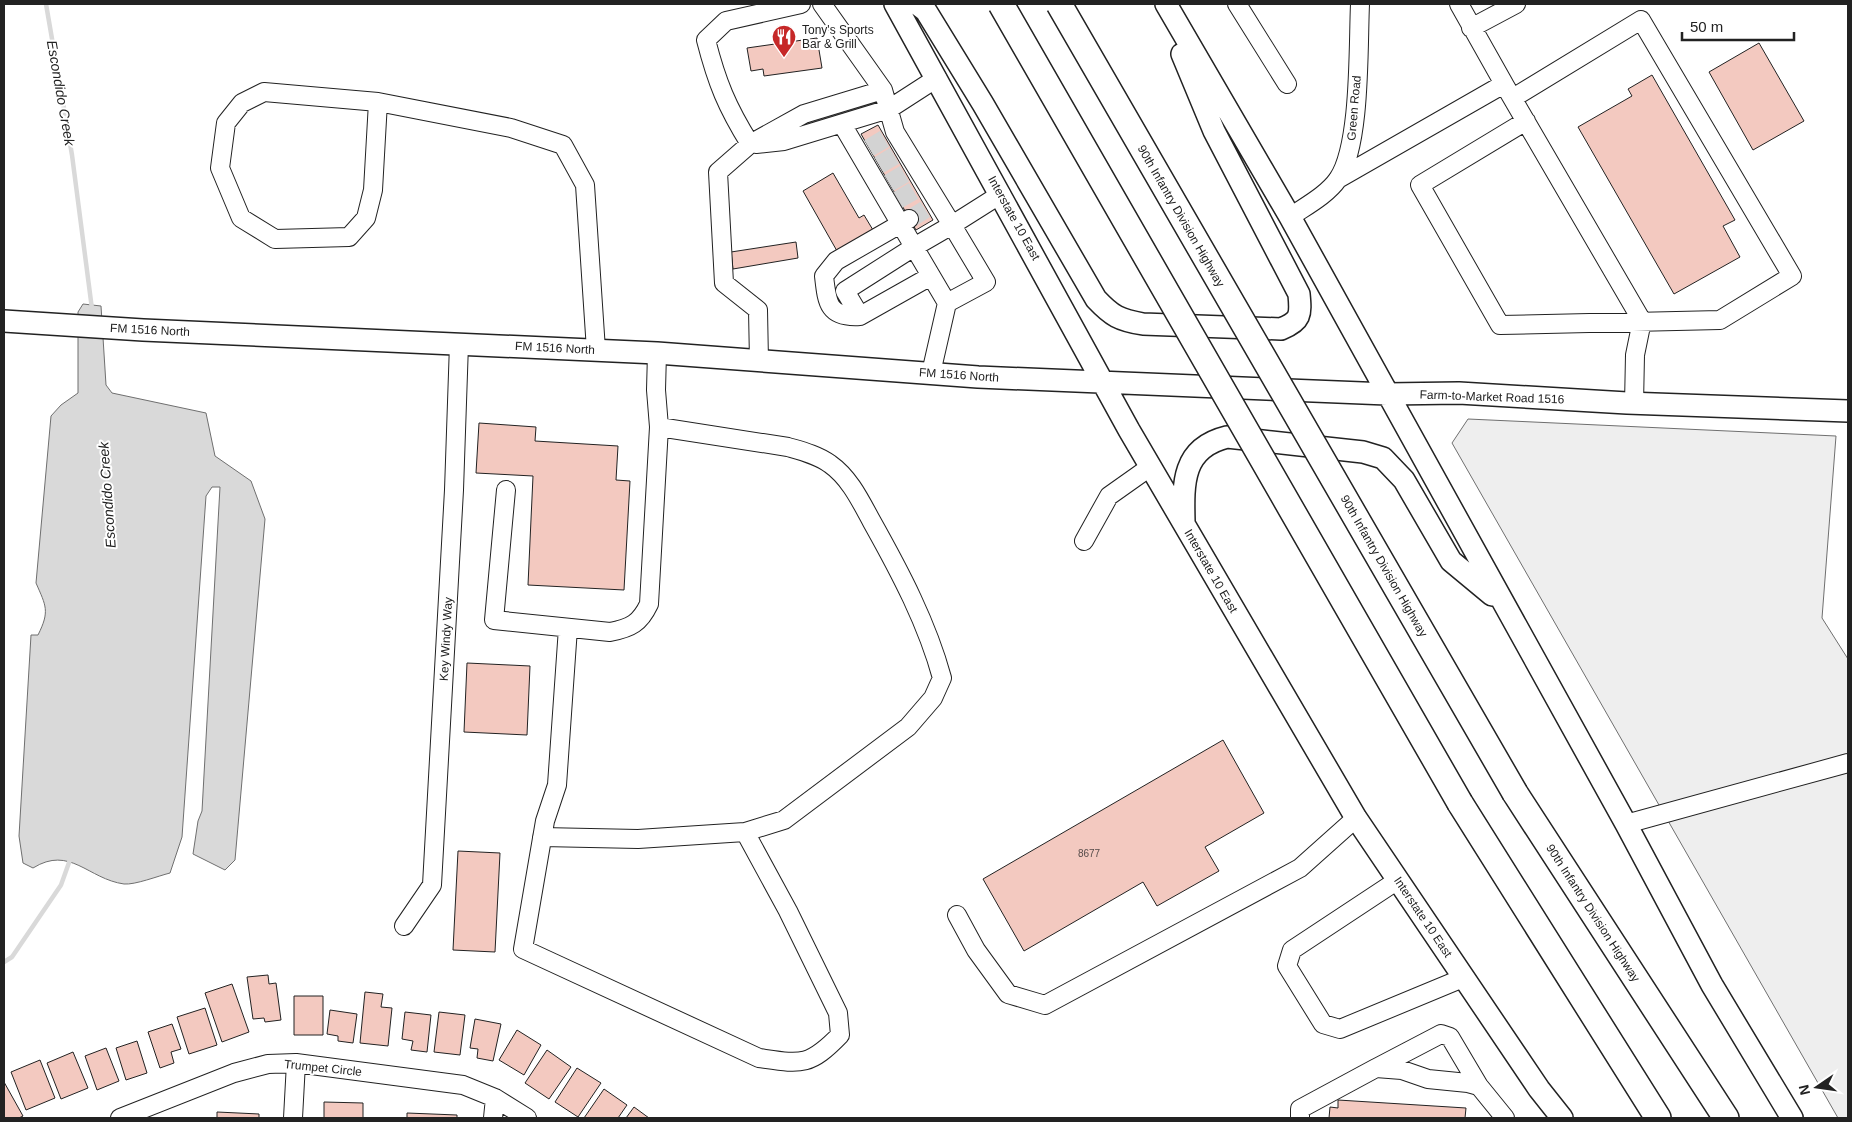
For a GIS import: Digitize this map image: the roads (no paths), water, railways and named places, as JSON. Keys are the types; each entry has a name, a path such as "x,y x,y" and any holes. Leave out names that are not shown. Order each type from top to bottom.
{"highway":[{"path":"1001,4 1460,803 1658,1118"},
{"name":"90th Infantry Division Highway","path":"1059,4 1515,793 1726,1118"}],"main road":[{"name":"Interstate 10 East","path":"895,4 1150,467 1356,818 1539,1089 1562,1118"},
{"path":"917,4 926,11 978,96 1096,299 1110,314 1123,321 1143,324 1280,329 1294,324 1301,312 1299,294 1214,131 1161,4"},
{"path":"1166,4 1290,217 1626,824 1712,985 1792,1118"},
{"name":"FM 1516 North","path":"4,321 143,330 657,353 931,373 1105,383"},
{"name":"Farm-to-Market Road 1516","path":"1105,383 1387,394 1459,393 1634,404 1848,411"},
{"path":"1184,524 1183,487 1187,469 1197,453 1212,440 1227,437 1364,452 1383,458 1404,480 1451,561 1502,603"}],"street":[{"path":"750,144 731,112 716,78 706,40 726,21 801,4"},
{"path":"822,4 883,90 889,109 890,135 932,205 952,225 986,282 947,303"},
{"path":"1236,4 1287,84"},
{"name":"Green Road","path":"1290,217 1327,191 1338,179 1351,146 1360,4"},
{"path":"1458,4 1642,321 1635,355 1634,404"},
{"path":"1471,28 1516,4"},
{"path":"1338,179 1641,20 1792,276 1720,320 1500,325 1420,185 1526,121"},
{"path":"750,144 784,141 889,109 936,78"},
{"path":"759,361 758,310 724,283 718,172 750,144 804,114 883,90"},
{"path":"378,102 373,190 366,218 349,237 275,239 241,218 220,168 226,123 242,102 264,92 378,102 511,128 563,145 585,185 596,350"},
{"path":"842,124 865,151 905,221 914,247 947,303 931,373"},
{"path":"860,316 845,290 1001,194"},
{"path":"905,221 836,261 824,276 827,297 832,310 844,317 860,316 931,276"},
{"name":"Key Windy Way","path":"404,926 432,885 454,490 459,344"},
{"path":"506,490 494,620 610,632 628,629 637,624 649,604 659,427 656,390 657,353"},
{"path":"542,837 638,839 745,832 784,820 908,727 933,698 942,678 933,647 894,561 851,484 830,464 807,453 788,448 659,427"},
{"path":"1084,541 1109,496 1150,467"},
{"path":"568,628 557,785 542,837 523,949 759,1058 797,1064 823,1052 840,1035 838,1013 788,911 745,832"},
{"path":"1626,824 1848,763"},
{"path":"957,915 976,950 1008,994 1045,1005 1300,868 1356,818"},
{"path":"1398,880 1292,950 1287,966 1324,1024 1340,1029 1463,978"},
{"path":"1300,1118 1300,1109 1442,1034 1450,1037 1479,1086 1505,1118"},
{"path":"293,1118 296,1063"},
{"name":"Trumpet Circle","path":"120,1118 234,1072 268,1064 296,1063 463,1085 495,1098 527,1118"},
{"path":"1376,1068 1402,1070 1428,1080 1468,1083 1479,1086"},
{"path":"493,1118 495,1098"}],"water":[{"path":"83,304 101,306 106,385 112,393 206,413 215,456 251,481 265,519 235,860 225,870 193,854 198,821 202,811 220,487 212,487 206,496 182,837 170,873 140,882 124,884 111,881 69,862 58,860 46,862 33,868 23,863 19,836 31,635 38,635 45,614 44,603 36,583 51,416 61,405 78,393 78,312"}],"waterway":[{"name":"Escondido Creek","path":"46,4 72,155 92,309"},
{"name":"Escondido Creek","path":"4,962 12,957 61,885 71,857"}],"tunnel":[{"path":"869,148 886,138"},
{"path":"879,165 896,155"},
{"path":"889,183 906,173"},
{"path":"898,200 915,190"},
{"path":"910,219 926,209"}],"place":[{"name":"Tony's Sports Bar & Grill","path":"784,58"}]}
